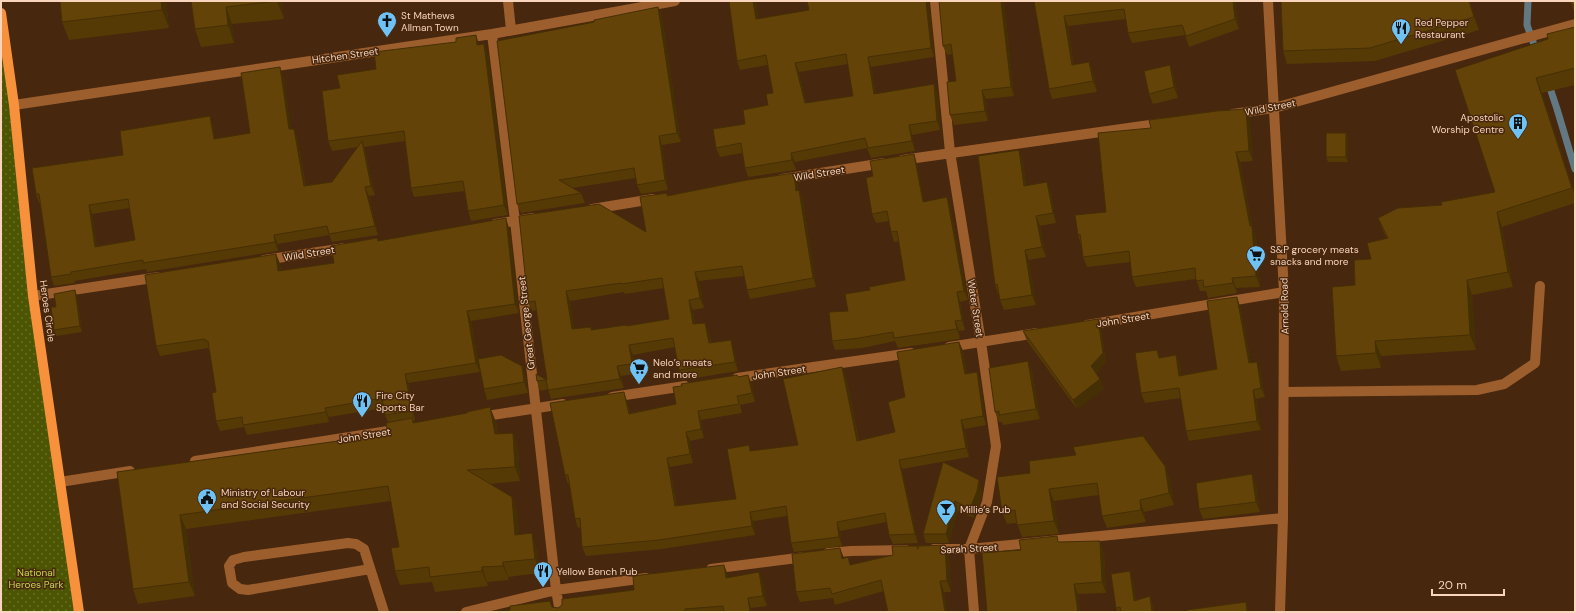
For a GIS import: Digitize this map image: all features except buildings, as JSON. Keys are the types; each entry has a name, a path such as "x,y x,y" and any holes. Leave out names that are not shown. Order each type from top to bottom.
{"main road":[{"name":"Heroes Circle","path":"1,12 14,105 33,296 79,612"}],"street":[{"path":"508,1 511,30"},
{"name":"Hitchen Street","path":"14,105 492,34 676,1"},
{"name":"Water Street","path":"935,1 950,152 981,342 996,446 987,502 969,549 974,612"},
{"name":"Arnold Road","path":"1268,1 1284,292 1283,518 1280,612"},
{"name":"Wild Street","path":"1219,116 1274,108 1575,24"},
{"name":"Great George Street","path":"492,34 515,221 556,590 560,612"},
{"name":"Wild Street","path":"772,181 950,152 1172,122"},
{"path":"585,210 663,198"},
{"path":"483,226 546,216"},
{"name":"Wild Street","path":"254,262 357,246"},
{"path":"33,296 167,275"},
{"path":"1284,392 1478,390 1504,384 1535,363 1540,286"},
{"name":"John Street","path":"1074,327 1284,292"},
{"path":"942,348 1043,332"},
{"name":"John Street","path":"724,380 919,352"},
{"path":"599,399 692,385"},
{"path":"474,418 575,402"},
{"name":"John Street","path":"185,463 411,427"},
{"path":"60,482 138,470"},
{"name":"Sarah Street","path":"697,571 851,550 969,549 1283,518"},
{"path":"370,570 248,590 240,588 232,583 229,566 233,560 244,558 348,543 356,544 364,549 384,612"},
{"path":"466,612 556,590 658,576"}],"green space":[{"name":"National Heroes Park","path":"1,21 75,612 1,612"}],"waterway":[{"path":"1528,1 1527,25 1537,53"},
{"path":"1548,82 1575,169"}],"place":[{"name":"St Mathews Allman Town","path":"387,38"},
{"name":"Red Pepper Restaurant","path":"1401,45"},
{"name":"Apostolic Worship Centre","path":"1518,140"},
{"name":"S&P grocery meats snacks and more","path":"1256,272"},
{"name":"Nelo’s meats and more","path":"639,385"},
{"name":"Fire City Sports Bar","path":"362,418"},
{"name":"Ministry of Labour and Social Security","path":"207,515"},
{"name":"Millie’s Pub","path":"946,526"},
{"name":"Yellow Bench Pub","path":"543,588"}]}
